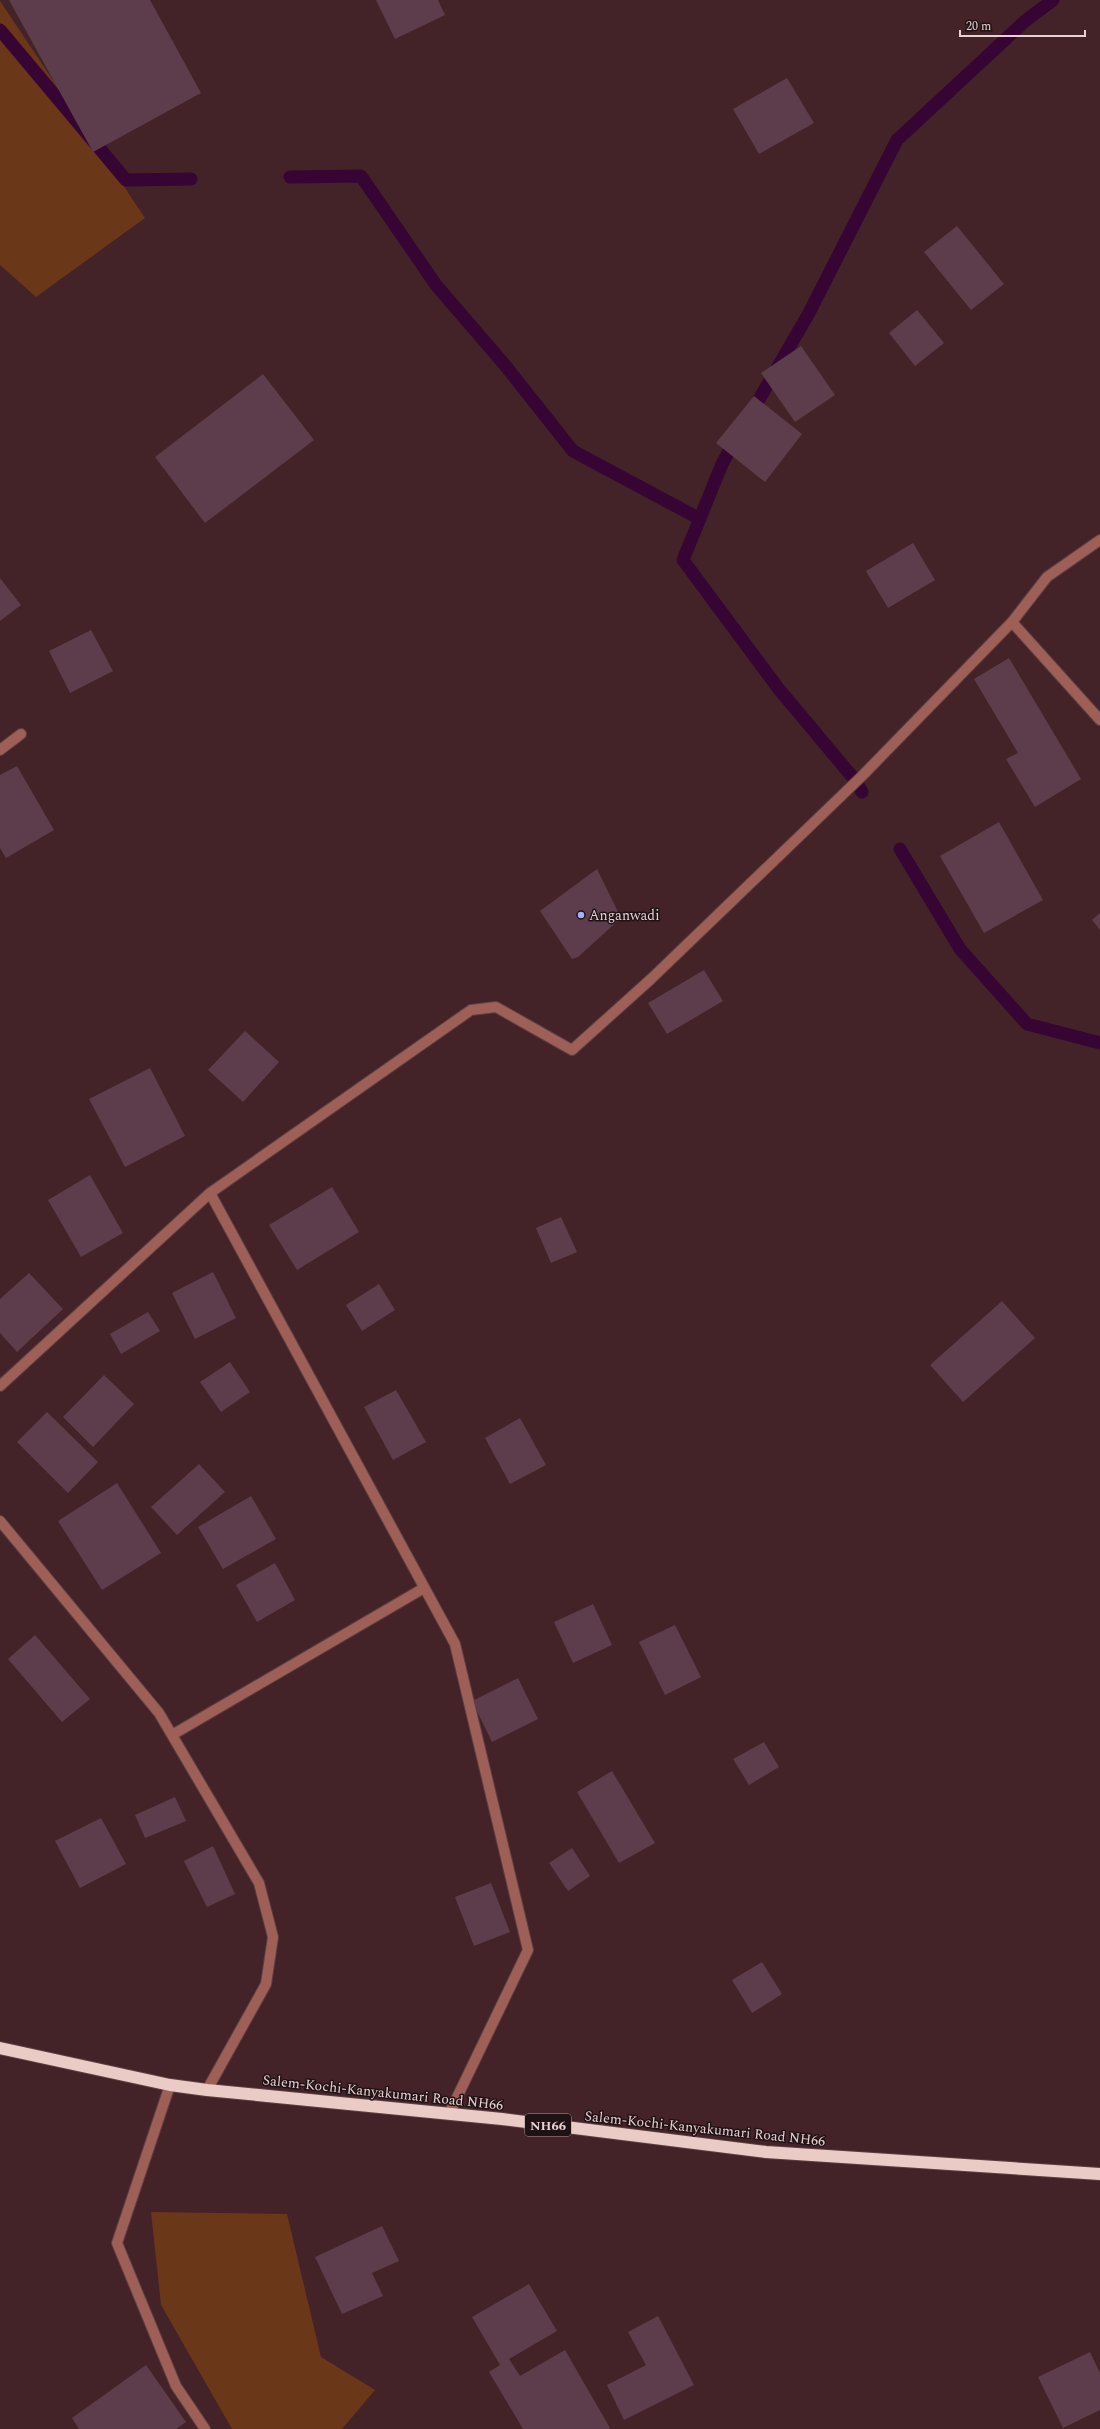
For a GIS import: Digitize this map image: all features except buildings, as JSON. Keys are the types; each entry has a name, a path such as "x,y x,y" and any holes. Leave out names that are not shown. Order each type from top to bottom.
{"highway":[{"name":"Salem-Kochi-Kanyakumari Road NH66","path":"0,2048 170,2085 207,2090 449,2114 766,2152 1100,2174"}],"street":[{"path":"0,1386 210,1193 472,1010 496,1007 572,1050 651,979 862,776 1012,622 1047,577 1100,540"},
{"path":"1012,622 1100,720"},
{"path":"0,750 21,734"},
{"path":"210,1193 455,1644 528,1950 449,2114"},
{"path":"0,1521 159,1713 259,1883 273,1937 266,1984 207,2090"},
{"path":"172,1735 424,1588"},
{"path":"170,2085 117,2244 176,2386 205,2429"}],"shaded area":[{"path":"0,1 145,218 36,297 0,265"},
{"path":"151,2212 287,2214 321,2357 375,2390 342,2429 232,2429 161,2305"}],"waterway":[{"path":"750,415 809,313 897,140 1025,21 1053,0"},
{"path":"0,30 126,180 191,179"},
{"path":"290,177 361,176 436,285 504,364 573,451 700,519"},
{"path":"737,437 722,464 683,560 778,688 855,780 862,792"},
{"path":"900,849 960,949 1027,1024 1100,1043"}],"place":[{"name":"Anganwadi","path":"581,915"}]}
